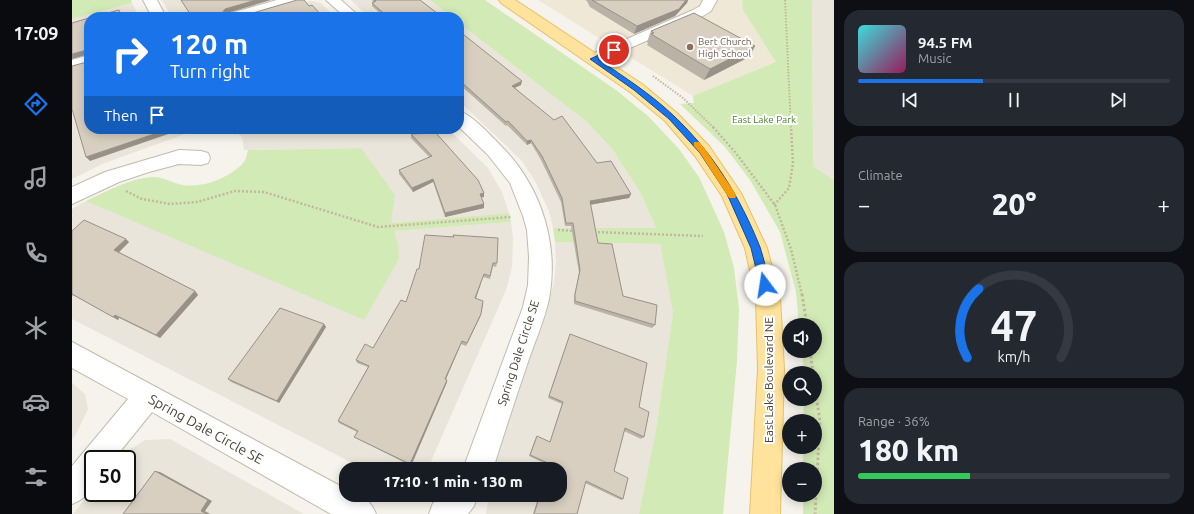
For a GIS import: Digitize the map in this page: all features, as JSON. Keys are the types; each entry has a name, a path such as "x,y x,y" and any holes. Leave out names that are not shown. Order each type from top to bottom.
{"main road":[{"name":"East Lake Boulevard NE","path":"506,0 636,88 671,117 702,151 731,193 756,248 768,298 771,369 765,514"}],"street":[{"path":"150,0 156,12"},
{"path":"250,12 292,0"},
{"path":"333,0 347,12"},
{"path":"594,59 706,8 710,0"},
{"path":"72,65 84,61"},
{"name":"Spring Dale Circle SE","path":"464,122 489,145 523,189 536,222 541,265 536,300 480,462"},
{"path":"72,196 112,177 180,157 202,158"},
{"name":"Spring Dale Circle SE","path":"72,354 361,514"},
{"path":"103,450 148,396"},
{"path":"72,489 84,474"},
{"path":"444,514 458,502"}],"path":[{"path":"774,205 789,188 793,163 785,0"},
{"path":"112,177 120,187 133,196 145,201 174,204 197,202 231,192 251,190 269,193 378,227 536,222 576,231"},
{"path":"591,231 704,236"},
{"path":"815,514 820,420 818,406"}],"shaded area":[{"path":"162,0 263,0 221,12 169,12"},
{"path":"351,0 430,0 446,12 363,12"},
{"name":"Bert Church High School","path":"538,0 742,0 777,62 693,96"},
{"path":"812,0 834,0 834,180 813,166"},
{"path":"313,1 321,3 330,12 270,12 304,2"},
{"path":"132,3 136,12 98,12"},
{"path":"84,16 84,51 72,55 72,19"},
{"path":"464,27 587,122 613,150 641,194 656,228 553,228 549,211 535,181 522,161 464,106"},
{"path":"72,72 84,112 84,134 185,134 102,164 72,179"},
{"path":"238,134 453,134 488,168 502,192 509,213 391,223 361,148 244,150 242,137"},
{"path":"86,201 398,243 394,231 511,222 513,238 512,267 506,290 431,462 350,462 72,319 72,209"},
{"path":"555,242 660,244 673,313 657,424 639,514 486,514 488,502 567,502 567,462 494,462 554,283 556,262"},
{"path":"72,383 85,394 88,409 72,440"},
{"path":"170,439 304,514 73,514 84,500 84,502 136,502 136,450 129,450 145,440"}],"green space":[{"path":"72,0 131,0 132,3 98,12 84,12 84,16 72,19"},
{"path":"430,0 485,0 616,90 648,116 679,149 699,177 724,232 734,268 739,309 737,361 723,514 639,514 657,424 673,313 660,244 555,242 553,228 656,228 641,194 613,150 587,122 464,27 464,12 446,12"},
{"name":"East Lake Park","path":"742,0 812,0 813,166 834,180 834,514 803,514 803,502 822,502 822,462 803,462 803,454 822,454 822,414 803,414 804,406 822,406 822,366 803,366 803,358 822,358 822,318 798,318 796,292 780,232 750,180 725,147 680,104 694,103 693,96 776,62 743,10"},
{"path":"361,148 395,195 391,223 509,213 511,222 394,231 398,243 399,259 364,320 86,201 119,186 144,178 156,177 187,185 205,184 223,178 238,168 245,161 248,150"}],"building":[{"path":"181,0 256,0 225,9 223,12 189,12"},
{"path":"297,0 304,0 309,6 312,5 318,12 256,12"},
{"path":"374,0 420,0 436,12 382,12 372,3 376,1"},
{"name":"Bert Church High School","path":"592,0 686,0 679,9 637,26"},
{"path":"694,13 755,46 710,69 651,34 654,33 651,31"},
{"path":"84,19 84,51 72,54 72,23"},
{"path":"464,35 522,81 512,86 554,120 562,116 597,163 611,161 631,194 590,201 598,243 612,244 623,296 657,305 655,325 575,301 580,270 573,223 566,223 562,198 542,156 531,140 527,141 508,121 506,122 464,84"},
{"path":"84,63 84,134 154,134 86,157 72,109 72,66"},
{"path":"411,134 437,134 478,180 484,193 480,194 484,204 445,213 433,179 412,188 399,170 432,156"},
{"path":"84,220 126,239 114,250 195,291 156,335 115,315 113,317 72,294 72,231"},
{"path":"425,235 498,238 497,263 493,263 490,276 484,274 475,298 483,301 481,314 467,343 462,341 445,379 447,380 411,462 406,462 354,437 358,431 338,421 369,366 356,360 365,344 373,348 401,300 406,302 417,269 419,269"},
{"path":"280,308 324,324 277,401 228,379"},
{"path":"570,334 647,363 639,407 649,412 644,437 625,428 614,471 628,478 623,499 586,481 577,514 534,514 538,502 567,502 567,462 546,462 530,455 537,436 550,442 563,402 549,396"},
{"path":"155,471 208,500 201,511 207,514 123,514 132,502 136,502 136,497"}],"slow traffic":[{"path":"696,144 732,196"}],"place":[{"name":"Bert Church High School","path":"690,47"}],"route":[{"path":"614,50 594,59 636,88 671,117 702,151 731,193 756,248 765,285"}]}
